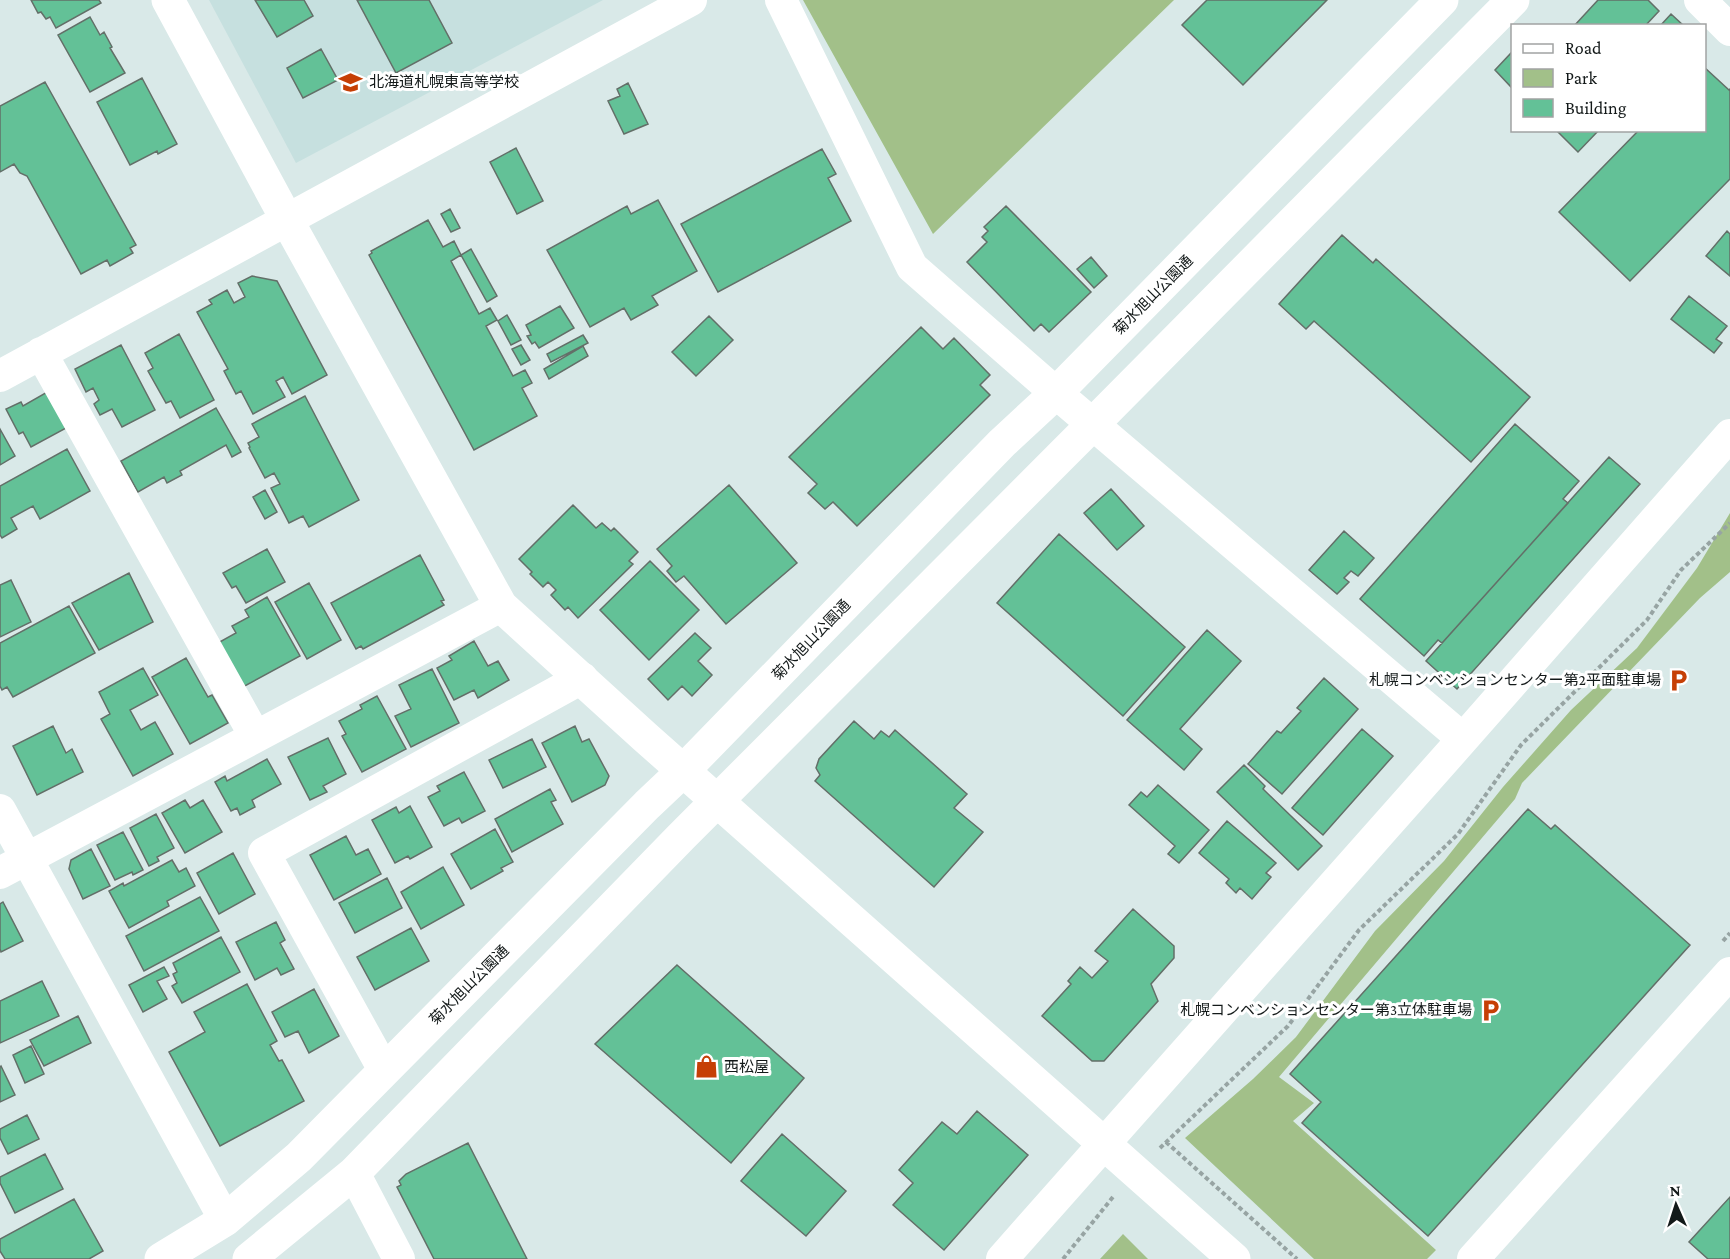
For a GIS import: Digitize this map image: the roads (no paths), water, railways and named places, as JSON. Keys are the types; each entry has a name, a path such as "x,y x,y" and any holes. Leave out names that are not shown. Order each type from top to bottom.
{"street":[{"path":"168,0 501,606 645,737 1234,1259"},
{"path":"0,376 691,0"},
{"path":"781,0 912,267 1056,393 1463,739"},
{"name":"菊水旭山公園通","path":"161,1259 225,1220 299,1158 1442,0"},
{"path":"249,1259 354,1173 718,801 1513,0"},
{"path":"1700,0 1730,30"},
{"path":"41,354 255,736"},
{"path":"1002,1259 1730,435"},
{"path":"13,866 501,606"},
{"path":"384,1070 264,853 582,678"},
{"path":"0,810 13,866 225,1220"},
{"path":"1473,1259 1730,973"},
{"path":"354,1173 399,1259"}],"place":[{"name":"北海道札幌東高等学校","path":"351,82"},
{"name":"札幌コンベンションセンター第2平面駐車場","path":"1679,680"},
{"name":"札幌コンベンションセンター第3立体駐車場","path":"1490,1010"},
{"name":"西松屋","path":"706,1067"}]}
